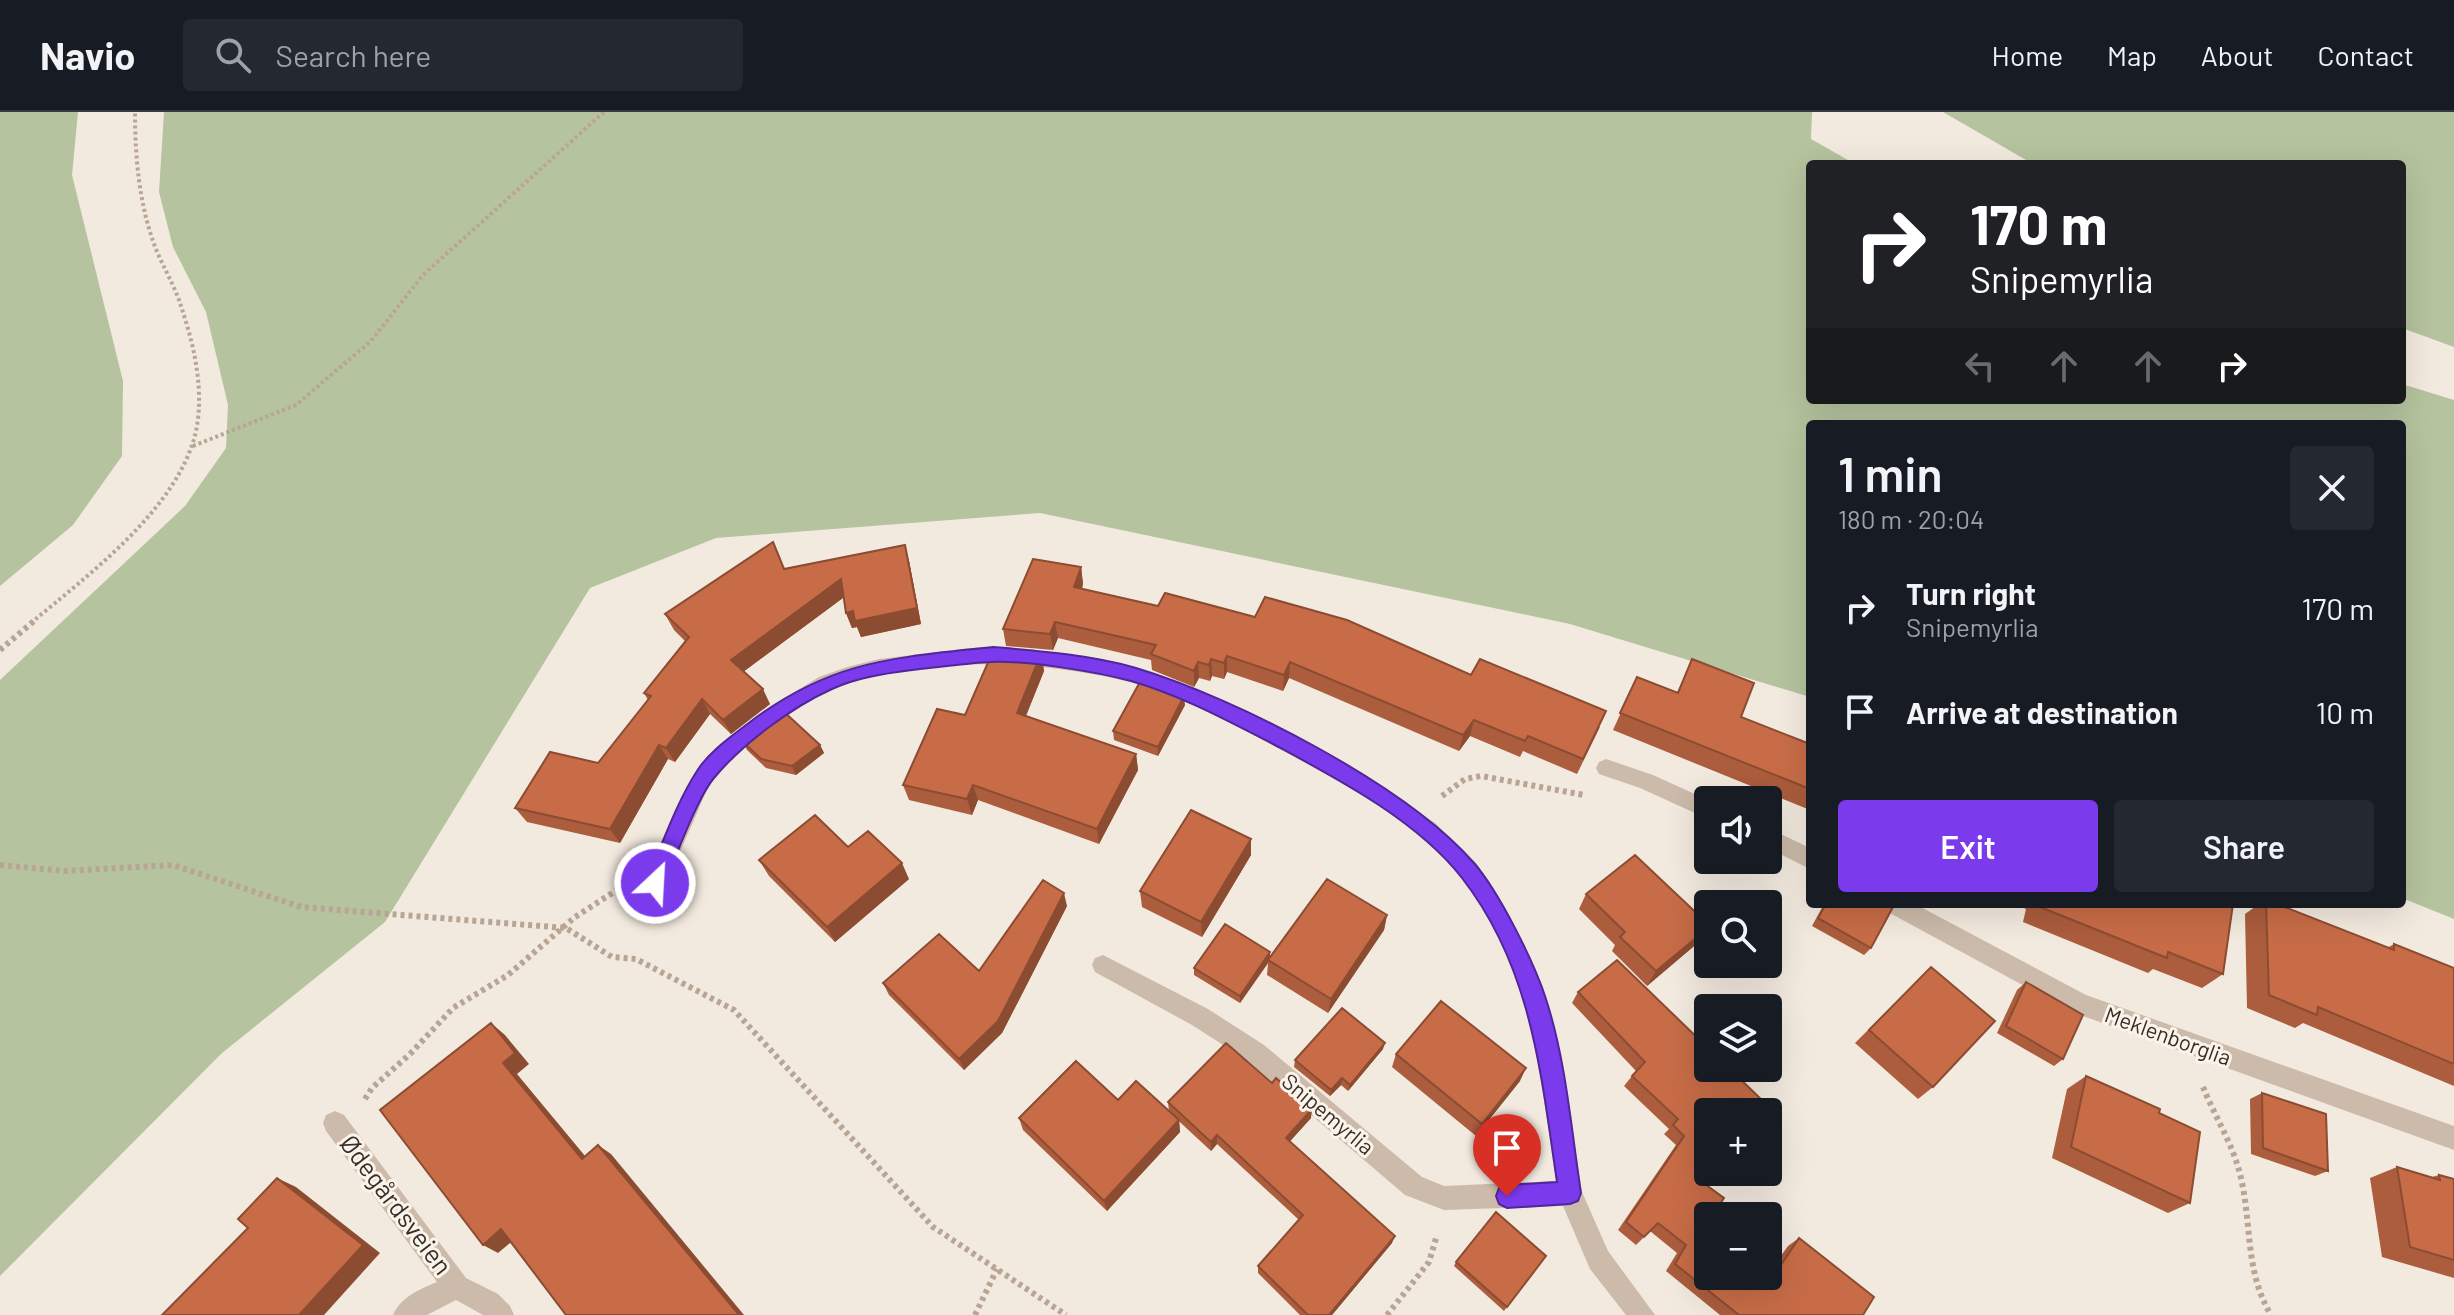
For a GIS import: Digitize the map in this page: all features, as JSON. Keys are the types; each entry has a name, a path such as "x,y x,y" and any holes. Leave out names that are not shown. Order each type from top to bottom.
{"lane":[{"path":"655,883 704,775 764,721 826,683 847,675 879,667 970,656 1030,657 1134,675 1227,712 1339,770 1428,830 1469,871 1525,970 1546,1041 1570,1193 1599,1260 1642,1315"},
{"path":"1606,768 1646,781 1694,803"},
{"path":"1782,844 1806,857"},
{"name":"Meklenborglia","path":"1901,908 2080,1004 2454,1138"},
{"name":"Snipemyrlia","path":"1103,965 1200,1017 1256,1053 1414,1186 1444,1198 1570,1193"},
{"name":"Ødegårdsveien","path":"335,1123 457,1287 489,1303 501,1315"},
{"name":"Ødegårdsveien","path":"406,1315 426,1299 457,1287"}],"path":[{"path":"0,650 102,559 161,500 179,474 192,446 198,410 197,368 182,309 154,245 143,205 135,112"},
{"path":"192,446 296,405 371,341 423,275 604,112"},
{"path":"1414,821 1443,794 1465,779 1481,776 1586,796"},
{"path":"0,865 64,871 173,865 301,907 566,928 612,957 636,959 734,1010 933,1227 1066,1315"},
{"path":"335,1123 359,1107 372,1088 410,1054 453,1008 508,975 566,928 575,917 631,881 655,883"},
{"path":"2190,1044 2205,1092 2241,1177 2251,1270 2263,1303 2271,1315"},
{"path":"1387,1315 1429,1262 1444,1198"},
{"path":"975,1315 997,1269"}],"green space":[{"path":"0,112 78,112 72,175 123,381 122,456 73,525 0,586"},
{"path":"164,112 1812,112 1811,139 1848,160 1806,160 1806,404 2406,404 2406,385 2454,400 2454,919 2406,900 2406,420 1806,420 1806,696 1570,624 1040,513 716,538 590,588 385,922 222,1053 0,1276 0,680 185,506 226,448 228,405 206,312 173,247 159,192"},
{"path":"1943,112 2454,112 2454,347 2406,329 2406,160 2026,160"}],"building":[{"path":"773,542 784,569 905,545 917,608 855,621 853,611 846,613 841,579 731,660 763,689 723,720 702,699 666,748 659,745 610,829 515,808 550,752 598,763 651,696 644,693 689,637 665,614"},
{"path":"1033,559 1081,567 1074,587 1158,606 1165,593 1255,617 1265,597 1347,620 1471,675 1480,659 1606,711 1583,759 1528,736 1525,741 1474,720 1463,735 1290,662 1284,675 1227,656 1224,663 1211,659 1209,665 1198,662 1194,671 1151,654 1156,645 1055,622 1050,634 1003,629"},
{"path":"993,651 1041,654 1017,713 1136,754 1097,829 973,785 967,799 903,785 937,709 965,715"},
{"path":"1692,659 1754,683 1741,717 1806,742 1806,787 1620,713 1637,677 1678,693"},
{"path":"1141,680 1184,696 1158,747 1113,731"},
{"path":"782,710 820,745 792,766 761,759 742,741"},
{"path":"1191,810 1251,839 1201,922 1140,891"},
{"path":"815,815 848,847 868,831 902,863 827,927 759,860"},
{"path":"1635,855 1694,911 1694,940 1656,971 1620,937 1625,932 1586,894"},
{"path":"1327,879 1387,915 1331,999 1268,960"},
{"path":"1043,880 1064,893 998,1021 959,1059 883,983 939,934 979,971"},
{"path":"1824,908 1892,908 1871,948 1818,918"},
{"path":"2042,908 2232,908 2223,974 2168,952 2167,958"},
{"path":"2266,908 2287,908 2394,950 2394,944 2454,968 2454,1064 2318,1007 2317,1015 2269,995"},
{"path":"1225,924 1270,952 1240,996 1194,968"},
{"path":"1617,960 1694,1034 1694,1082 1743,1082 1760,1098 1694,1098 1694,1186 1708,1186 1724,1198 1721,1202 1694,1202 1694,1279 1675,1264 1686,1245 1658,1223 1644,1237 1626,1222 1684,1136 1673,1125 1678,1119 1632,1076 1645,1062 1578,992"},
{"path":"1931,967 1995,1021 1933,1087 1869,1030"},
{"path":"2026,982 2083,1015 2063,1059 2006,1026"},
{"path":"1441,1001 1526,1068 1482,1124 1396,1054"},
{"path":"1342,1008 1385,1043 1350,1085 1342,1078 1331,1090 1295,1060"},
{"path":"491,1023 515,1053 503,1063 582,1159 598,1145 739,1315 566,1315 501,1229 483,1245 380,1110"},
{"path":"1226,1043 1272,1083 1276,1078 1312,1109 1286,1138 1395,1236 1329,1315 1308,1315 1258,1266 1303,1215 1217,1135 1211,1142 1168,1102"},
{"path":"1076,1061 1118,1100 1136,1081 1179,1120 1104,1201 1019,1118"},
{"path":"2086,1076 2160,1109 2159,1113 2200,1132 2190,1203 2071,1147"},
{"path":"2262,1093 2326,1114 2328,1171 2263,1148"},
{"path":"2397,1167 2440,1180 2439,1175 2454,1179 2454,1260 2410,1247"},
{"path":"277,1178 363,1245 299,1315 162,1315 248,1228 238,1219"},
{"path":"1496,1212 1546,1256 1507,1307 1456,1262"},
{"path":"1799,1238 1874,1297 1863,1315 1739,1315 1708,1290 1782,1290 1782,1264"}],"route":[{"path":"655,883 704,775 764,721 826,683 879,667 993,654 1030,657 1134,675 1227,712 1339,770 1428,830 1469,871 1498,917 1535,995 1546,1041 1570,1193 1507,1196"}]}
